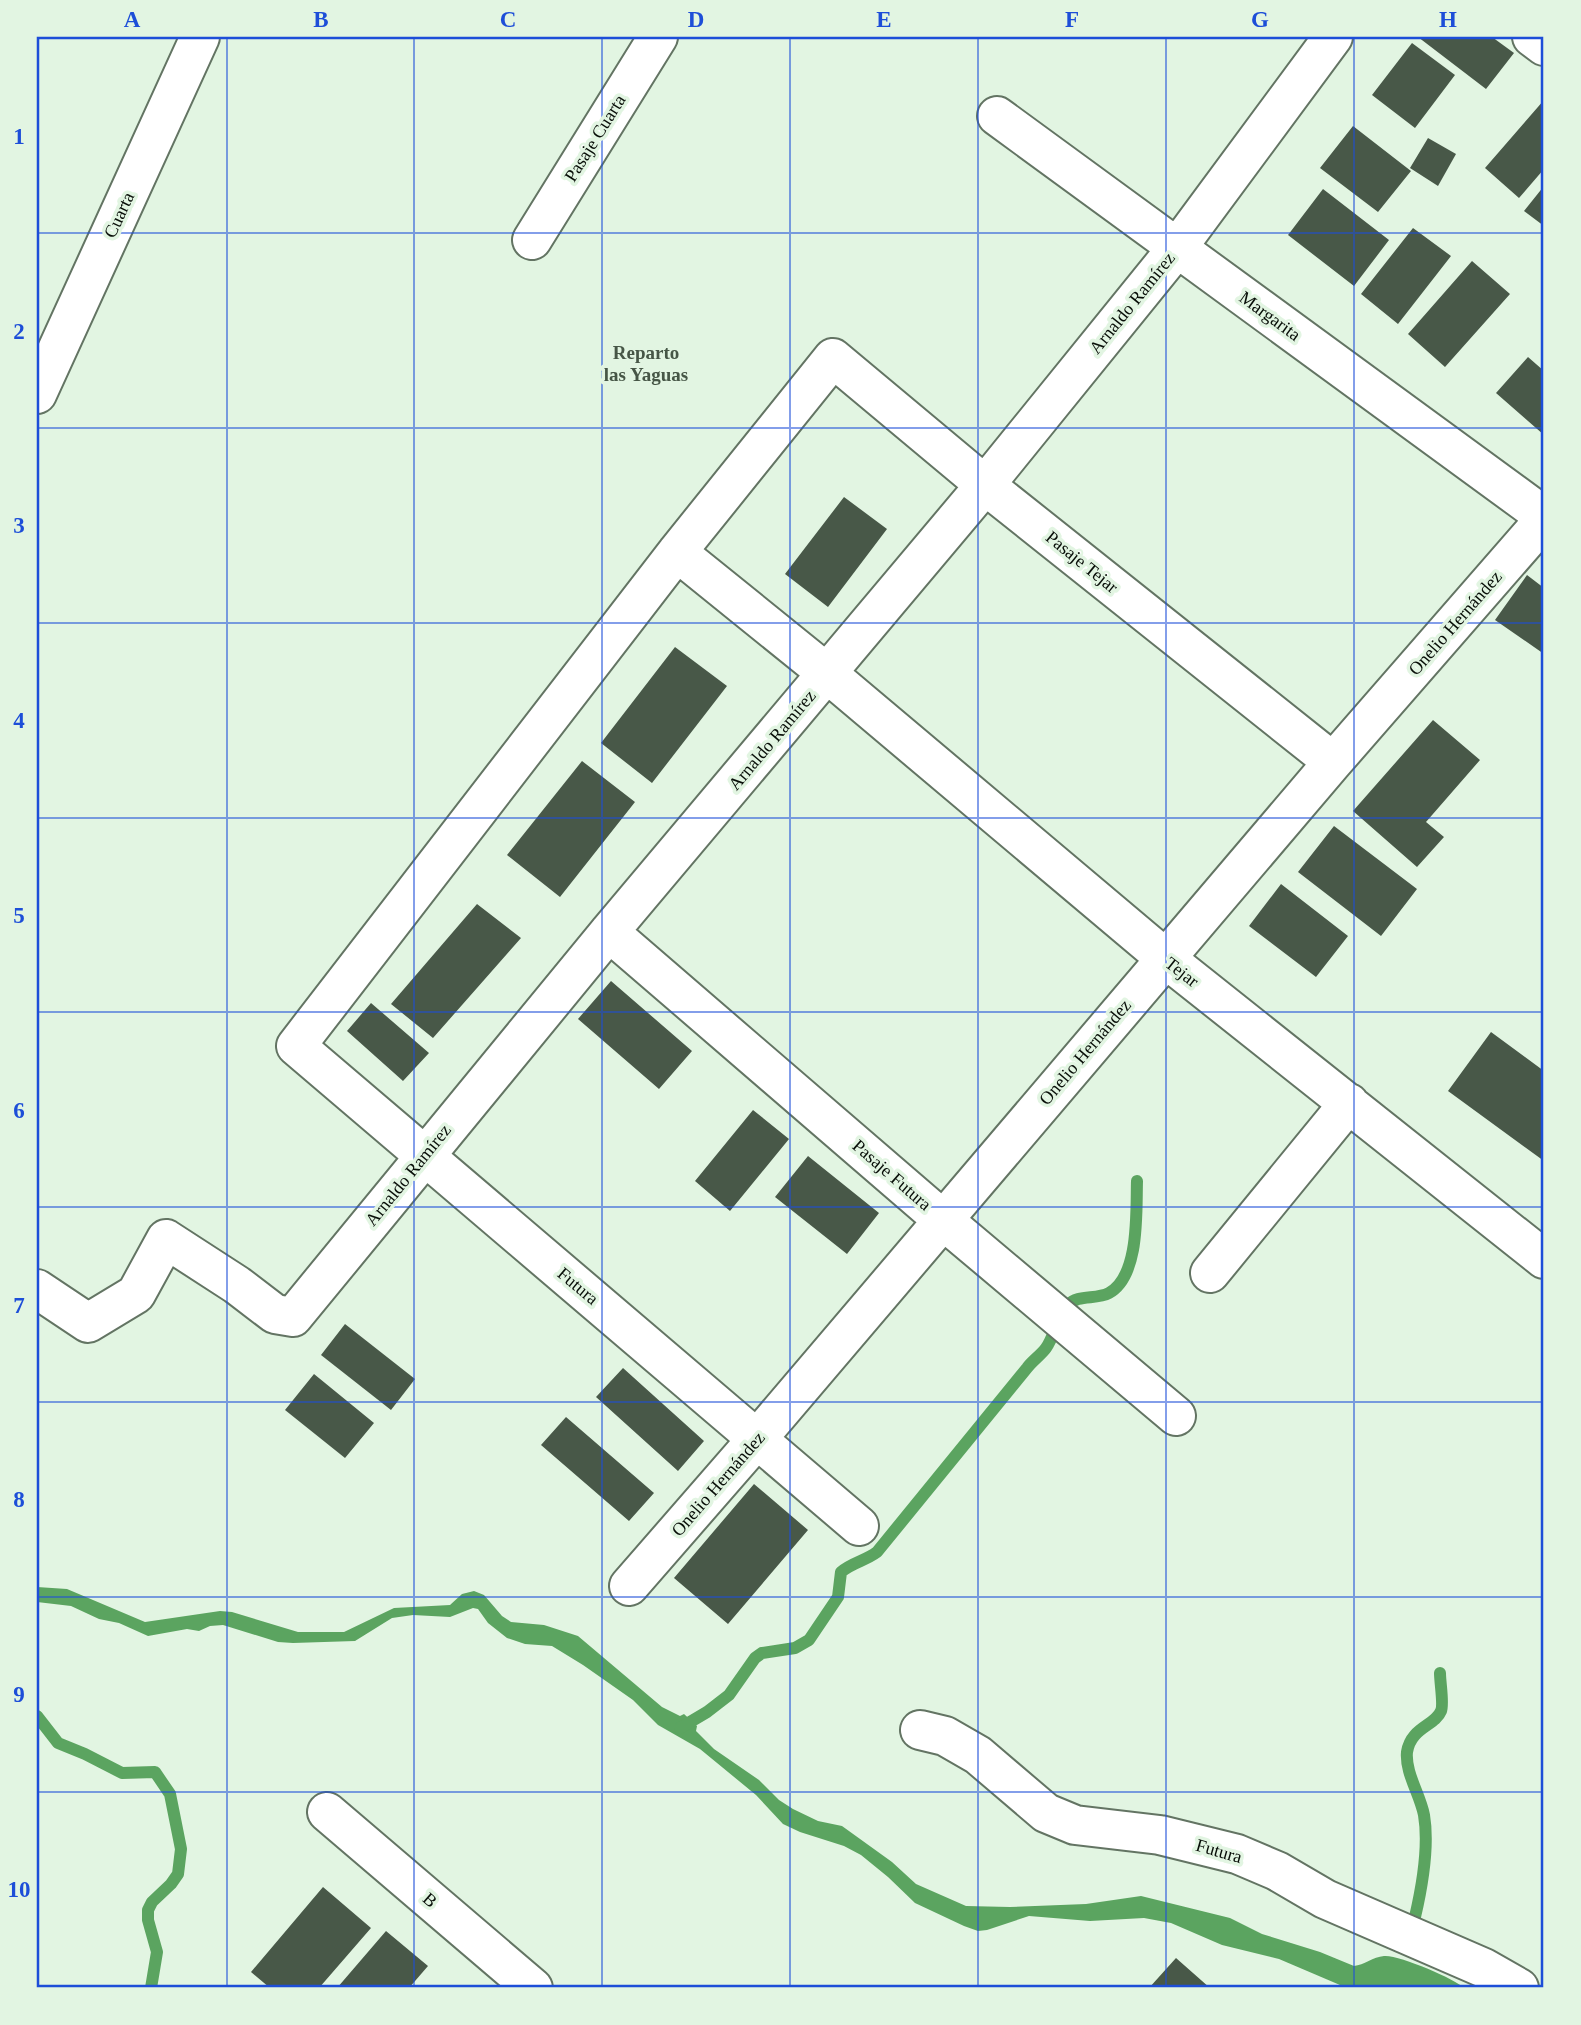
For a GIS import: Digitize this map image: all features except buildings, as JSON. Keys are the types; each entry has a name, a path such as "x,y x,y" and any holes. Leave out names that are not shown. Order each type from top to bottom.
{"street":[{"name":"Cuarta","path":"37,394 201,37"},
{"name":"Pasaje Cuarta","path":"532,240 658,37"},
{"name":"Arnaldo Ramírez","path":"37,1289 88,1322 136,1294 166,1239 275,1314 293,1317 609,932 985,485 1177,248 1333,37"},
{"path":"1532,37 1544,46"},
{"name":"Margarita","path":"996,116 1544,518"},
{"name":"Pasaje Tejar","path":"677,552 833,358 985,485 1333,762"},
{"name":"Onelio Hernández","path":"629,1586 1544,518"},
{"name":"Tejar","path":"677,552 828,674 1165,958 1544,1258"},
{"name":"Futura","path":"677,552 296,1046 859,1526"},
{"name":"Pasaje Futura","path":"609,932 943,1220 1176,1416"},
{"path":"1210,1273 1349,1103"},
{"name":"Futura","path":"920,1730 945,1736 978,1755 1046,1813 1075,1825 1160,1835 1237,1854 1277,1871 1325,1899 1483,1968 1519,1988"},
{"name":"B","path":"327,1812 533,1988"}],"shaded area":[{"path":"37,1587 67,1589 145,1622 220,1611 232,1612 298,1632 344,1632 394,1608 450,1605 462,1594 474,1591 484,1595 502,1616 511,1622 544,1625 578,1636 662,1707 680,1716 684,1714 714,1749 759,1780 779,1800 818,1821 842,1826 892,1862 916,1884 966,1906 1086,1904 1141,1896 1230,1918 1262,1934 1354,1966 1391,1956 1439,1973 1464,1988 1347,1988 1279,1959 1222,1945 1171,1923 1144,1918 1090,1921 1029,1916 987,1930 978,1931 964,1926 915,1903 861,1855 783,1824 756,1795 700,1749 658,1725 633,1700 552,1646 525,1644 507,1638 488,1623 478,1609 473,1608 450,1617 413,1615 392,1618 355,1641 278,1642 223,1625 210,1626 199,1631 187,1629 148,1636 71,1606 37,1602"}],"waterway":[{"path":"680,1728 729,1695 755,1658 762,1653 795,1648 809,1640 838,1597 841,1572 877,1552 1029,1365 1046,1348 1068,1305 1077,1299 1104,1295 1119,1285 1126,1273 1134,1242 1137,1181"},
{"path":"1415,1917 1426,1839 1424,1815 1410,1776 1407,1752 1413,1737 1441,1711 1440,1673"},
{"path":"37,1716 58,1743 122,1773 155,1772 170,1794 181,1849 178,1874 148,1910 157,1952 151,1988"}],"district":[{"name":"Reparto las Yaguas","path":"646,363"}]}
